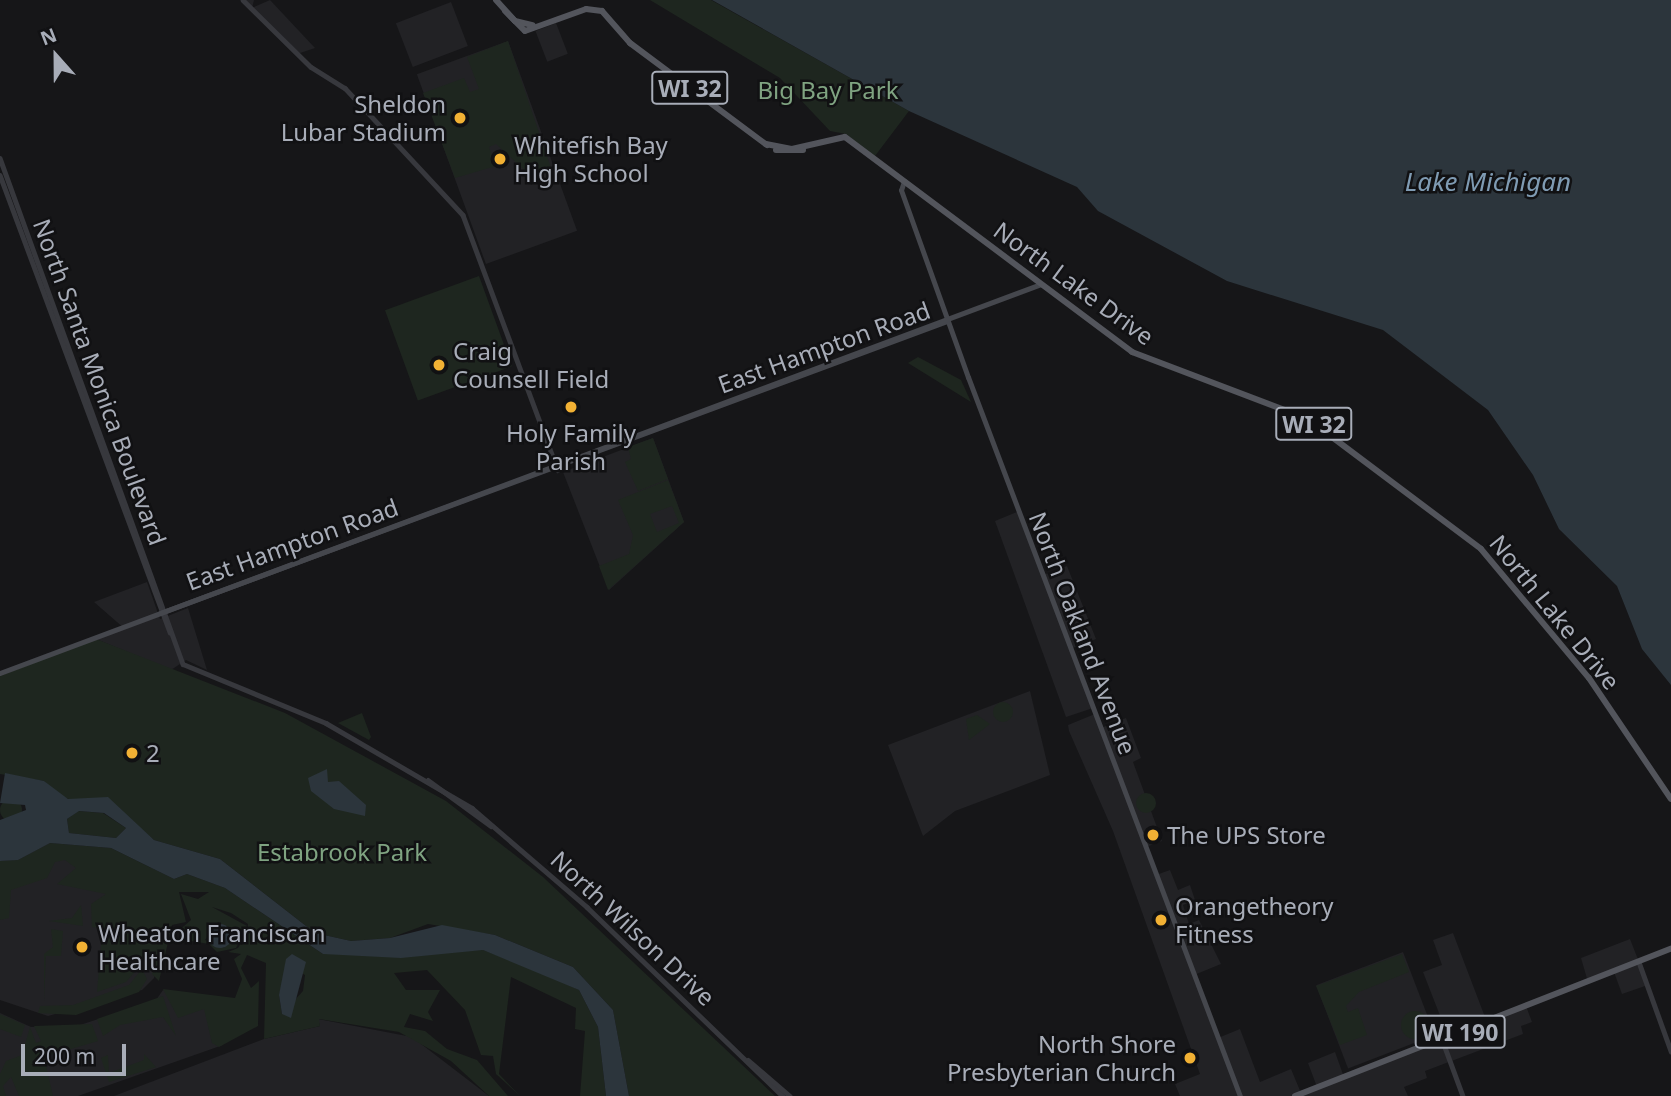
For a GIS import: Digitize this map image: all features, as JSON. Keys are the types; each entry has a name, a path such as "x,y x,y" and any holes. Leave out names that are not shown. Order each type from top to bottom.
{"main road":[{"path":"496,0 524,31"},
{"path":"524,31 533,25 591,4 603,9"},
{"path":"524,31 586,9 603,9"},
{"name":"North Lake Drive","path":"603,9 630,43 766,144 792,151 829,138 853,143 1141,358 1308,419 1469,539 1589,678 1671,799"},
{"path":"505,11 533,25"},
{"name":"North Oakland Avenue","path":"904,181 901,190 947,321 1240,1096"},
{"name":"East Hampton Road","path":"0,673 557,468 1041,284"},
{"name":"WI 190","path":"1294,1096 1671,949"}],"street":[{"path":"243,0 312,67 345,88 463,215 557,468"},
{"name":"North Santa Monica Boulevard","path":"0,158 170,632"},
{"name":"North Santa Monica Boulevard","path":"0,175 164,612"},
{"name":"North Wilson Drive","path":"170,632 189,667 326,723 428,780 492,826 790,1096"},
{"path":"1639,962 1671,1051"},
{"path":"1442,1039 1463,1096"},
{"name":"North Wilson Drive","path":"748,1060 783,1096"}],"shaded area":[{"path":"243,0 254,0 252,8 270,0 315,48 297,54"},
{"path":"451,2 468,46 413,67 396,23"},
{"path":"556,23 568,54 547,62 535,31"},
{"name":"Whitefish Bay High School","path":"508,41 577,231 486,264 417,74"},
{"path":"653,438 684,522 609,590 563,472"},
{"path":"1019,511 1043,575 1067,566 1096,639 1070,649 1093,708 1066,717 995,521"},
{"path":"147,582 160,619 188,608 207,670 186,660 171,670 96,639 125,629 94,602"},
{"path":"1030,691 1050,775 955,811 923,836 888,745"},
{"path":"1095,714 1101,728 1126,718 1141,758 1133,762 1162,841 1146,847 1156,875 1170,870 1178,890 1190,885 1195,900 1183,905 1189,924 1199,920 1221,964 1194,975 1218,1038 1240,1029 1260,1082 1291,1069 1301,1093 1317,1087 1308,1063 1335,1052 1344,1077 1526,1006 1532,1022 1521,1026 1523,1034 1425,1071 1427,1078 1404,1087 1408,1096 1180,1096 1175,1084 1200,1074 1113,831 1069,731 1068,725"},
{"name":"Wheaton Franciscan Healthcare","path":"50,843 173,916 154,978 142,990 48,1016 0,1000 0,861 18,860"},
{"path":"1453,933 1485,1017 1446,1031 1423,972 1442,965 1433,940"},
{"path":"1630,939 1648,985 1622,994 1614,972 1588,982 1581,958"},
{"path":"1403,952 1435,1035 1348,1068 1316,985"},
{"path":"163,990 205,998 223,1045 78,1096 0,1096 0,1013 31,1027 74,1027 156,1000"},
{"path":"318,1019 412,1037 489,1096 114,1096 264,1039 320,1026"}],"green space":[{"name":"Big Bay Park","path":"650,0 711,0 909,111 875,156 846,134 830,131 780,78"},
{"path":"508,41 552,171 529,174 496,144 489,147 496,166 455,178 423,93 464,78 470,92 479,89 467,57"},
{"path":"479,276 512,366 418,400 385,310"},
{"path":"918,357 961,380 971,402 908,363"},
{"path":"653,438 668,479 638,491 625,462 631,459 628,447"},
{"path":"668,480 684,522 608,590 599,566 629,554 633,535 618,500","holes":["672,506 679,523 657,532 650,514"]},
{"name":"Estabrook Park","path":"96,639 285,713 446,801 543,877 775,1096 629,1096 613,1010 573,967 495,935 428,924 390,938 351,941 315,933 220,859 154,840 132,821 60,796 44,781 0,774 0,676"},
{"path":"999,702 1007,702 1013,712 1007,722 999,722 993,716 993,708"},
{"path":"362,713 371,737 369,740 338,723"},
{"path":"977,715 990,724 969,740 966,719"},
{"path":"1142,793 1150,793 1156,803 1150,813 1142,813 1136,807 1136,799"},
{"path":"11,799 19,802 22,810 19,818 11,821 3,818 0,810 3,802"},
{"path":"78,811 103,813 126,828 116,838 69,833 67,819"},
{"path":"50,843 111,848 174,879 187,874 225,888 323,954 483,950 531,968 579,990 598,1027 606,1096 580,1096 585,1031 575,1029 576,1008 511,977 499,1074 520,1096 496,1074 493,1056 481,1055 465,1010 427,970 394,973 406,990 440,990 428,1012 433,1021 410,1014 404,1027 425,1031 447,1049 477,1060 508,1096 489,1096 451,1061 399,1032 319,1019 320,1026 264,1039 266,963 247,955 241,968 251,988 259,981 258,1026 219,1047 212,1043 204,1009 178,1018 163,989 235,998 242,979 234,959 241,954 228,952 238,948 248,932 248,924 231,913 212,907 247,926 236,948 217,952 209,944 185,940 177,932 191,920 181,894 198,899 209,892 179,892 186,922 172,925 159,981 152,974 159,934 92,927 91,904 106,894 57,884 76,868 65,860 55,862 47,878 11,890 9,918 0,920 0,861 18,860","holes":["218,922 232,932 224,948 205,940","288,965 305,975 303,991 282,1014 279,995"]},
{"path":"81,905 83,926 49,921 72,918"},
{"path":"51,929 63,931 61,956 46,956 44,1002 44,954 53,947"},
{"path":"150,933 159,944 149,965 140,966 126,982 97,992 102,934"},
{"path":"1402,954 1409,972 1359,992 1346,1006 1348,1012 1358,1008 1367,1035 1340,1045 1316,986"},
{"path":"142,969 147,979 139,992 76,1015 38,1013 40,1006 73,1005 129,985"},
{"path":"163,996 176,1036 163,1017 120,1025 103,1036 97,1019"},
{"path":"1415,1011 1425,1015 1429,1025 1425,1035 1415,1039 1405,1035 1401,1025 1405,1015"},
{"path":"0,1014 25,1025 21,1037 0,1029"},
{"path":"92,1024 98,1041 44,1057 53,1096 19,1096 11,1077 3,1086 6,1096 0,1096 0,1074 6,1061 22,1055 30,1027 36,1043 41,1041 34,1026"},
{"path":"144,1054 156,1067 109,1082 101,1058 108,1055 109,1073 144,1060"}],"water":[{"name":"Lake Michigan","path":"712,0 1671,0 1671,685 1642,649 1617,586 1559,529 1533,475 1488,410 1383,330 1227,281 1098,211 1077,187 909,111"},
{"path":"327,769 328,782 339,781 366,805 365,816 334,809 311,791 308,778"},
{"path":"5,773 44,781 68,799 108,797 154,840 220,859 315,933 351,941 390,938 442,925 495,935 573,967 613,1010 629,1096 606,1096 598,1027 579,990 483,950 401,958 323,954 225,888 187,874 174,879 111,848 50,843 18,860 0,861 0,820 26,810 25,805 0,803","holes":["79,811 104,813 126,828 116,838 69,833 67,819"]},
{"path":"220,924 228,928 232,936 228,944 220,948 212,944 208,936 212,928"},
{"path":"292,954 306,962 291,1018 282,1014 279,995 286,959"}],"place":[{"name":"Sheldon Lubar Stadium","path":"460,118"},
{"name":"Whitefish Bay High School","path":"500,159"},
{"name":"Craig Counsell Field","path":"439,365"},
{"name":"Holy Family Parish","path":"571,407"},
{"name":"2","path":"132,753"},
{"name":"The UPS Store","path":"1153,835"},
{"name":"Orangetheory Fitness","path":"1161,920"},
{"name":"Wheaton Franciscan Healthcare","path":"82,947"},
{"name":"North Shore Presbyterian Church","path":"1190,1058"}]}
